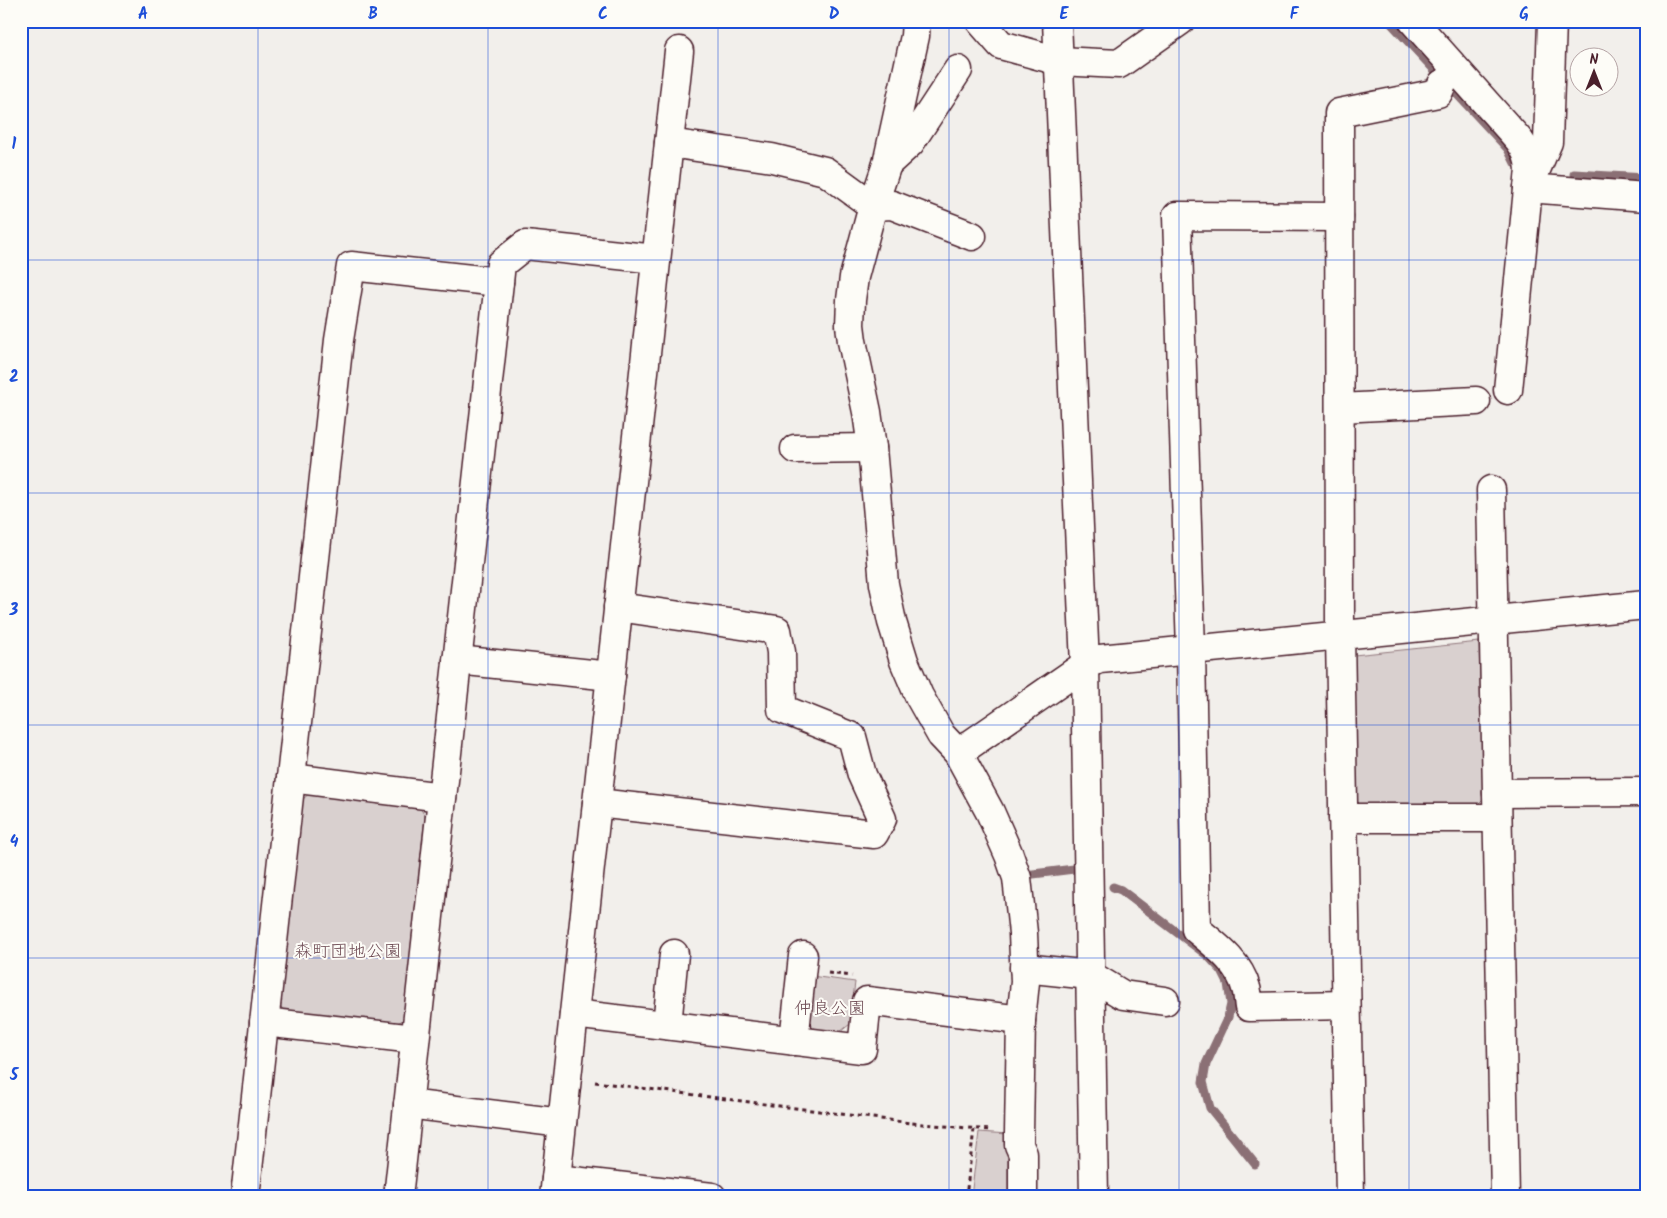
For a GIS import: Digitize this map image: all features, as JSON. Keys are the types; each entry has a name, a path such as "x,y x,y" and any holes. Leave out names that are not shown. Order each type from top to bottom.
{"street":[{"path":"916,21 915,36 887,164 873,206 854,276 850,325 867,412 884,584 892,622 904,661 919,696 941,735 958,753 990,812 1010,855 1017,878 1023,933 1025,982 1021,1020 1019,1133 1023,1154 1023,1197"},
{"path":"980,21 1001,45 1059,61 1119,64 1180,21"},
{"path":"1057,21 1085,665 1094,1197"},
{"path":"1413,21 1519,140 1529,160 1528,188 1508,390"},
{"path":"1528,188 1548,142 1552,21"},
{"path":"679,51 555,1188 712,1197"},
{"path":"887,164 910,143 958,70"},
{"path":"1350,1197 1340,636 1339,114 1438,93 1442,84"},
{"path":"669,143 772,158 825,172 873,206 892,205 972,236"},
{"path":"1528,188 1646,197"},
{"path":"1339,217 1177,216 1191,650 1196,929 1224,952 1237,969 1246,986 1249,1007 1346,1005"},
{"path":"398,1197 501,264 525,245 656,259"},
{"path":"245,1197 339,340 351,266 499,282"},
{"path":"1340,408 1476,401"},
{"path":"794,449 872,448"},
{"path":"1491,490 1505,1197"},
{"path":"958,753 1085,665 1100,659 1646,605"},
{"path":"597,803 874,834 882,818 862,775 852,737 782,709 781,652 776,630 618,608"},
{"path":"457,660 611,676"},
{"path":"291,778 442,797"},
{"path":"1343,818 1646,792"},
{"path":"667,1025 674,954"},
{"path":"794,1041 802,963"},
{"path":"1024,968 1090,974 1123,995 1165,1001"},
{"path":"574,1014 862,1049 867,1001 1021,1020"},
{"path":"264,1022 415,1039"},
{"path":"408,1104 562,1123"}],"path":[{"path":"802,963 860,977 859,994 867,1001"},
{"path":"594,1082 911,1123 1019,1133"},
{"path":"966,1197 974,1128"}],"green space":[{"path":"1479,642 1483,799 1474,808 1366,808 1356,801 1354,655"},
{"name":"森町団地公園","path":"313,790 417,803 425,816 403,1020 390,1027 287,1015 279,1004 302,800"},
{"name":"仲良公園","path":"811,976 855,982 850,1024 840,1032 812,1029 806,1018"},
{"path":"979,1132 1008,1134 1008,1197 971,1197"}],"waterway":[{"path":"1389,21 1508,149 1515,163"},
{"path":"1574,174 1646,178"},
{"path":"1025,875 1074,869"},
{"path":"1113,887 1121,890 1208,956 1222,971 1228,983 1231,1004 1228,1017 1206,1064 1203,1082 1210,1108 1255,1164"}]}
